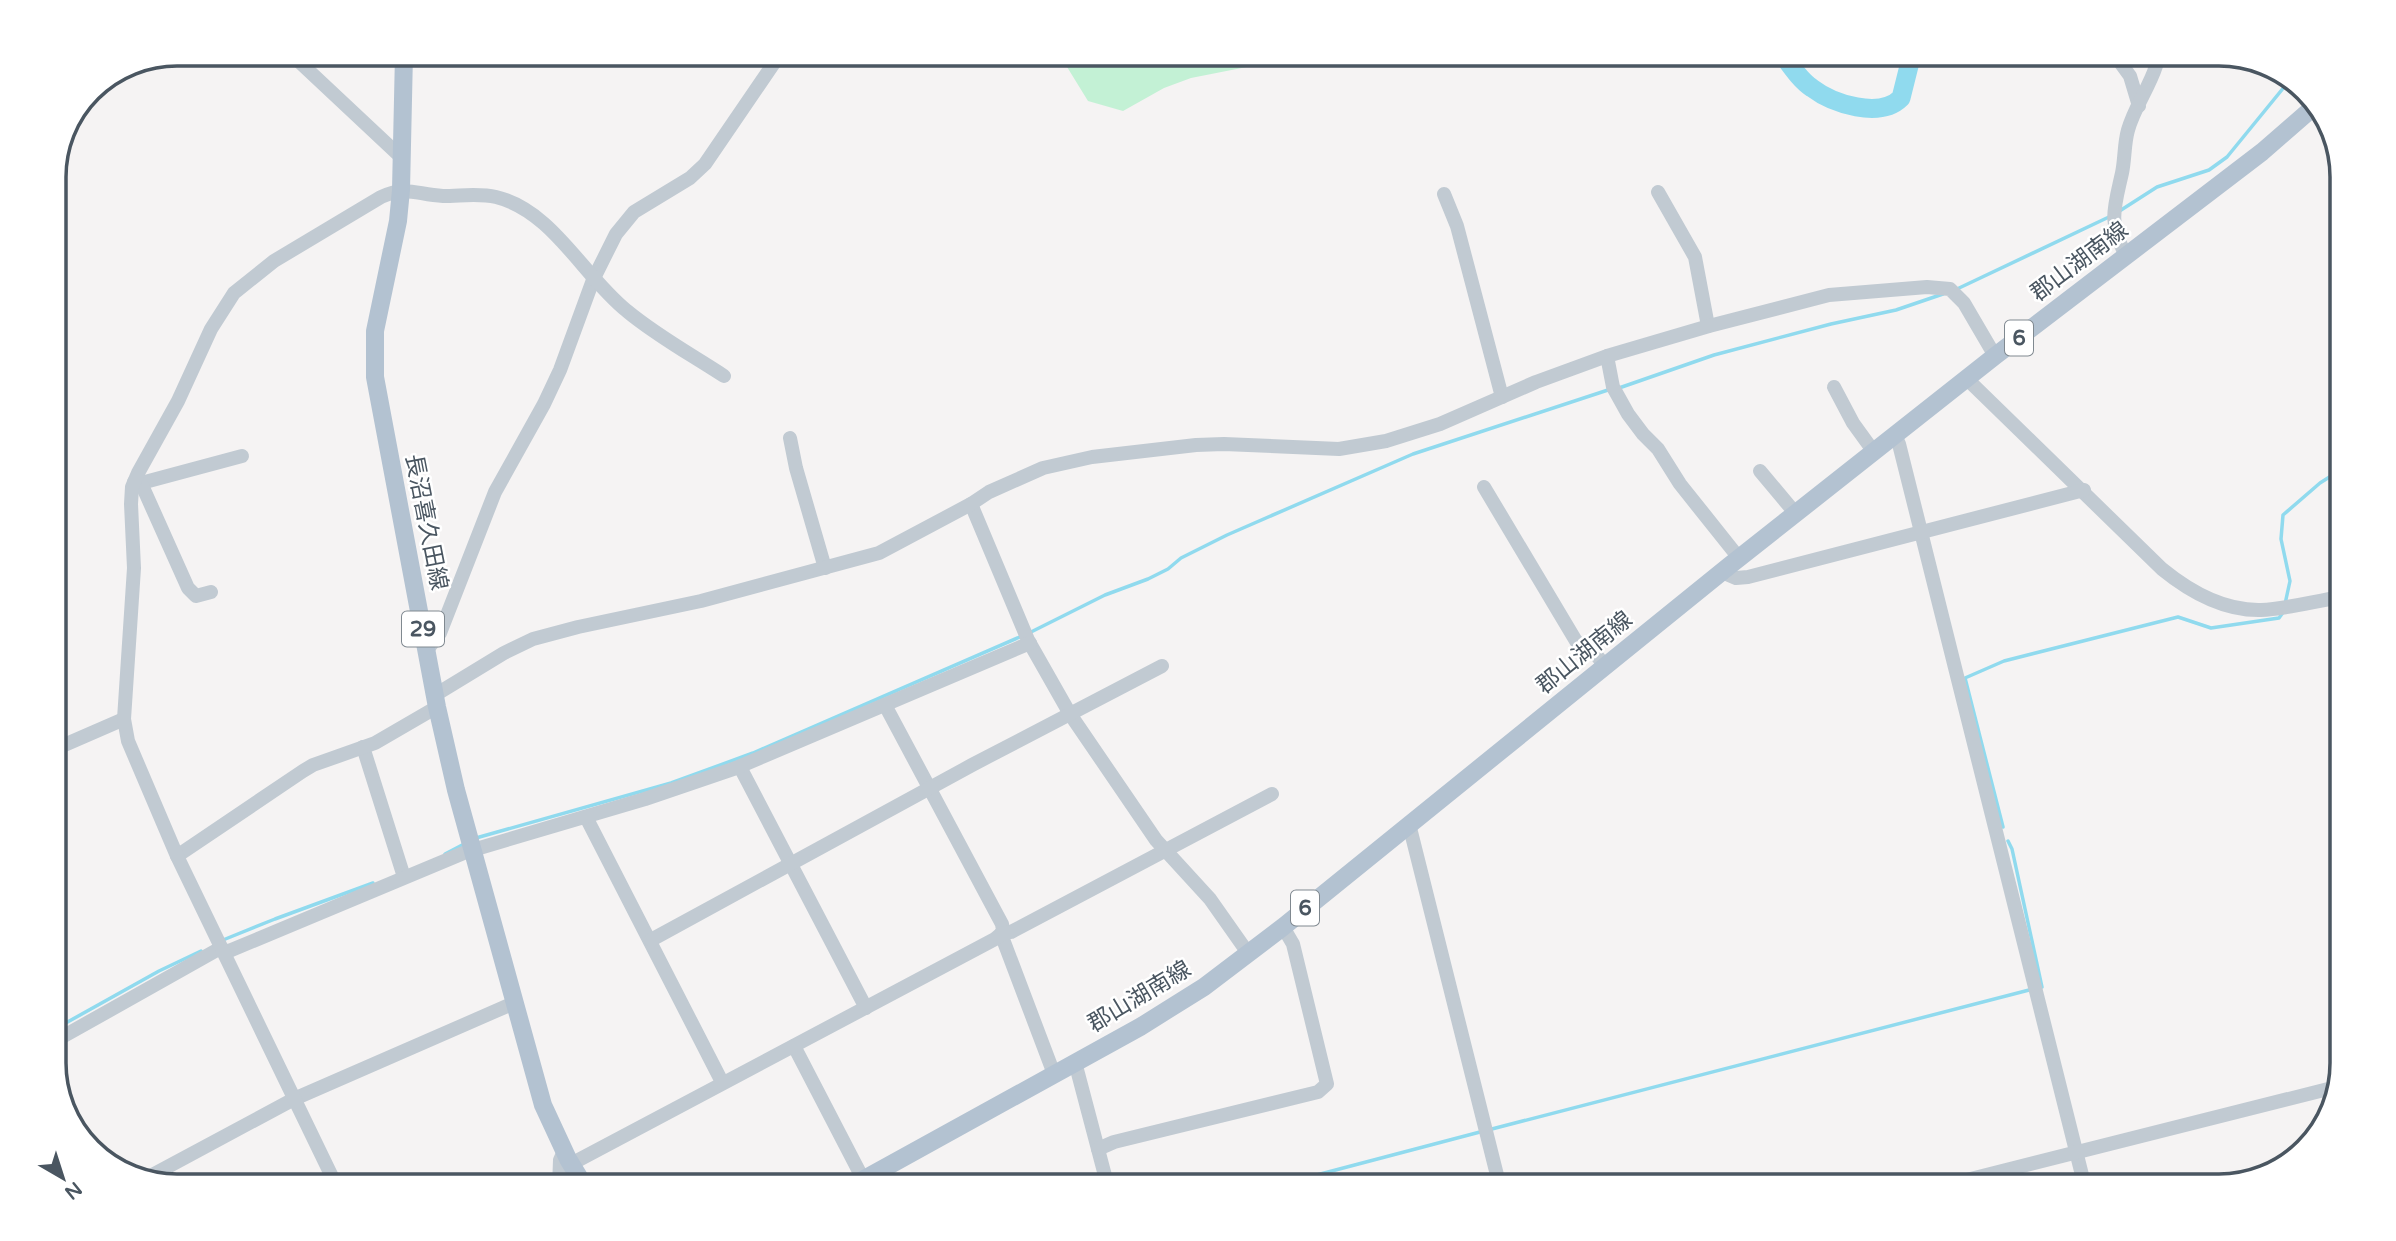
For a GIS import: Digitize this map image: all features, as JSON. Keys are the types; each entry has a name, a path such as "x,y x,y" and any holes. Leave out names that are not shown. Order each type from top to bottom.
{"main road":[{"name":"長沼喜久田線","path":"404,66 401,190 398,220 375,331 374,377 436,701 473,850 543,1105 577,1174"},
{"name":"郡山湖南線","path":"873,1174 1168,1011 1248,954 1739,558 1995,356 2262,152 2308,112"}],"street":[{"path":"304,66 403,159"},
{"path":"427,650 446,620 495,492 559,370 593,280 623,222 647,202 684,182 705,164 771,66"},
{"path":"2123,66 2130,76 2139,106"},
{"path":"2126,256 2113,216 2115,195 2122,173 2128,129 2155,66"},
{"path":"331,1174 177,856 128,741 124,719 134,568 131,504 137,482 211,329 234,293 254,274 381,197 401,190 439,196 479,195 497,197 516,205 552,229 593,280 626,311 724,376"},
{"path":"1658,192 1695,257 1708,326"},
{"path":"1444,194 1457,226 1502,397"},
{"path":"177,856 303,771 382,740 504,653 533,639 701,601 893,547 989,492 1043,468 1092,457 1224,444 1324,449 1360,447 1440,425 1536,382 1607,356 1708,326 1829,295 1927,286 1951,289 1995,356"},
{"path":"1607,356 1613,387 1628,414 1658,449 1674,475 1739,558"},
{"path":"1967,379 2084,490 2162,569 2192,590 2246,609 2262,610 2329,599"},
{"path":"1834,387 1853,422 1874,452"},
{"path":"1895,435 2082,1174"},
{"path":"790,438 825,568"},
{"path":"137,482 242,456"},
{"path":"1760,471 1796,514"},
{"path":"137,482 190,591 199,596 211,592"},
{"path":"1484,487 1576,641 1590,647 1605,666"},
{"path":"1722,572 1735,578 1748,577 2084,490"},
{"path":"971,504 1030,643 1070,714 1164,851 1210,899 1248,954"},
{"path":"67,1029 217,950 229,951 473,850 740,767 1030,643"},
{"path":"651,940 1162,666"},
{"path":"885,705 1002,924 1001,934 1054,1074"},
{"path":"67,744 124,719"},
{"path":"363,747 404,877"},
{"path":"740,767 866,1008"},
{"path":"558,1174 558,1168 567,1157 794,1046 1001,934 1011,932 1272,794"},
{"path":"586,817 722,1082"},
{"path":"1409,824 1497,1174"},
{"path":"1098,1149 1114,1142 1318,1092 1326,1087 1293,944 1283,927"},
{"path":"158,1172 294,1099 514,1003"},
{"path":"794,1046 853,1174"},
{"path":"1075,1062 1105,1174"},
{"path":"1990,1174 2326,1089"}],"green space":[{"path":"1066,66 1252,66 1191,78 1164,88 1123,111 1088,101"}],"waterway":[{"path":"1791,66 1804,81 1821,94 1844,104 1869,108 1881,108 1901,98 1909,66"},
{"path":"2118,212 2157,187 2209,170 2227,157 2284,88"},
{"path":"1957,289 2111,216"},
{"path":"1619,388 1714,355 1896,310 1943,294"},
{"path":"1029,633 1105,595 1148,579 1168,569 1181,558 1227,535 1413,454 1611,389"},
{"path":"2285,604 2290,581 2281,539 2283,515 2329,477"},
{"path":"2003,827 1965,678 2004,661 2178,617 2211,628 2279,618 2284,611"},
{"path":"476,838 671,783 753,753 1022,636"},
{"path":"2008,841 2012,849 2040,987"},
{"path":"445,854 466,843"},
{"path":"223,940 373,883"},
{"path":"67,1022 201,951"},
{"path":"1488,1130 2033,989"},
{"path":"1320,1174 1480,1132"}]}
